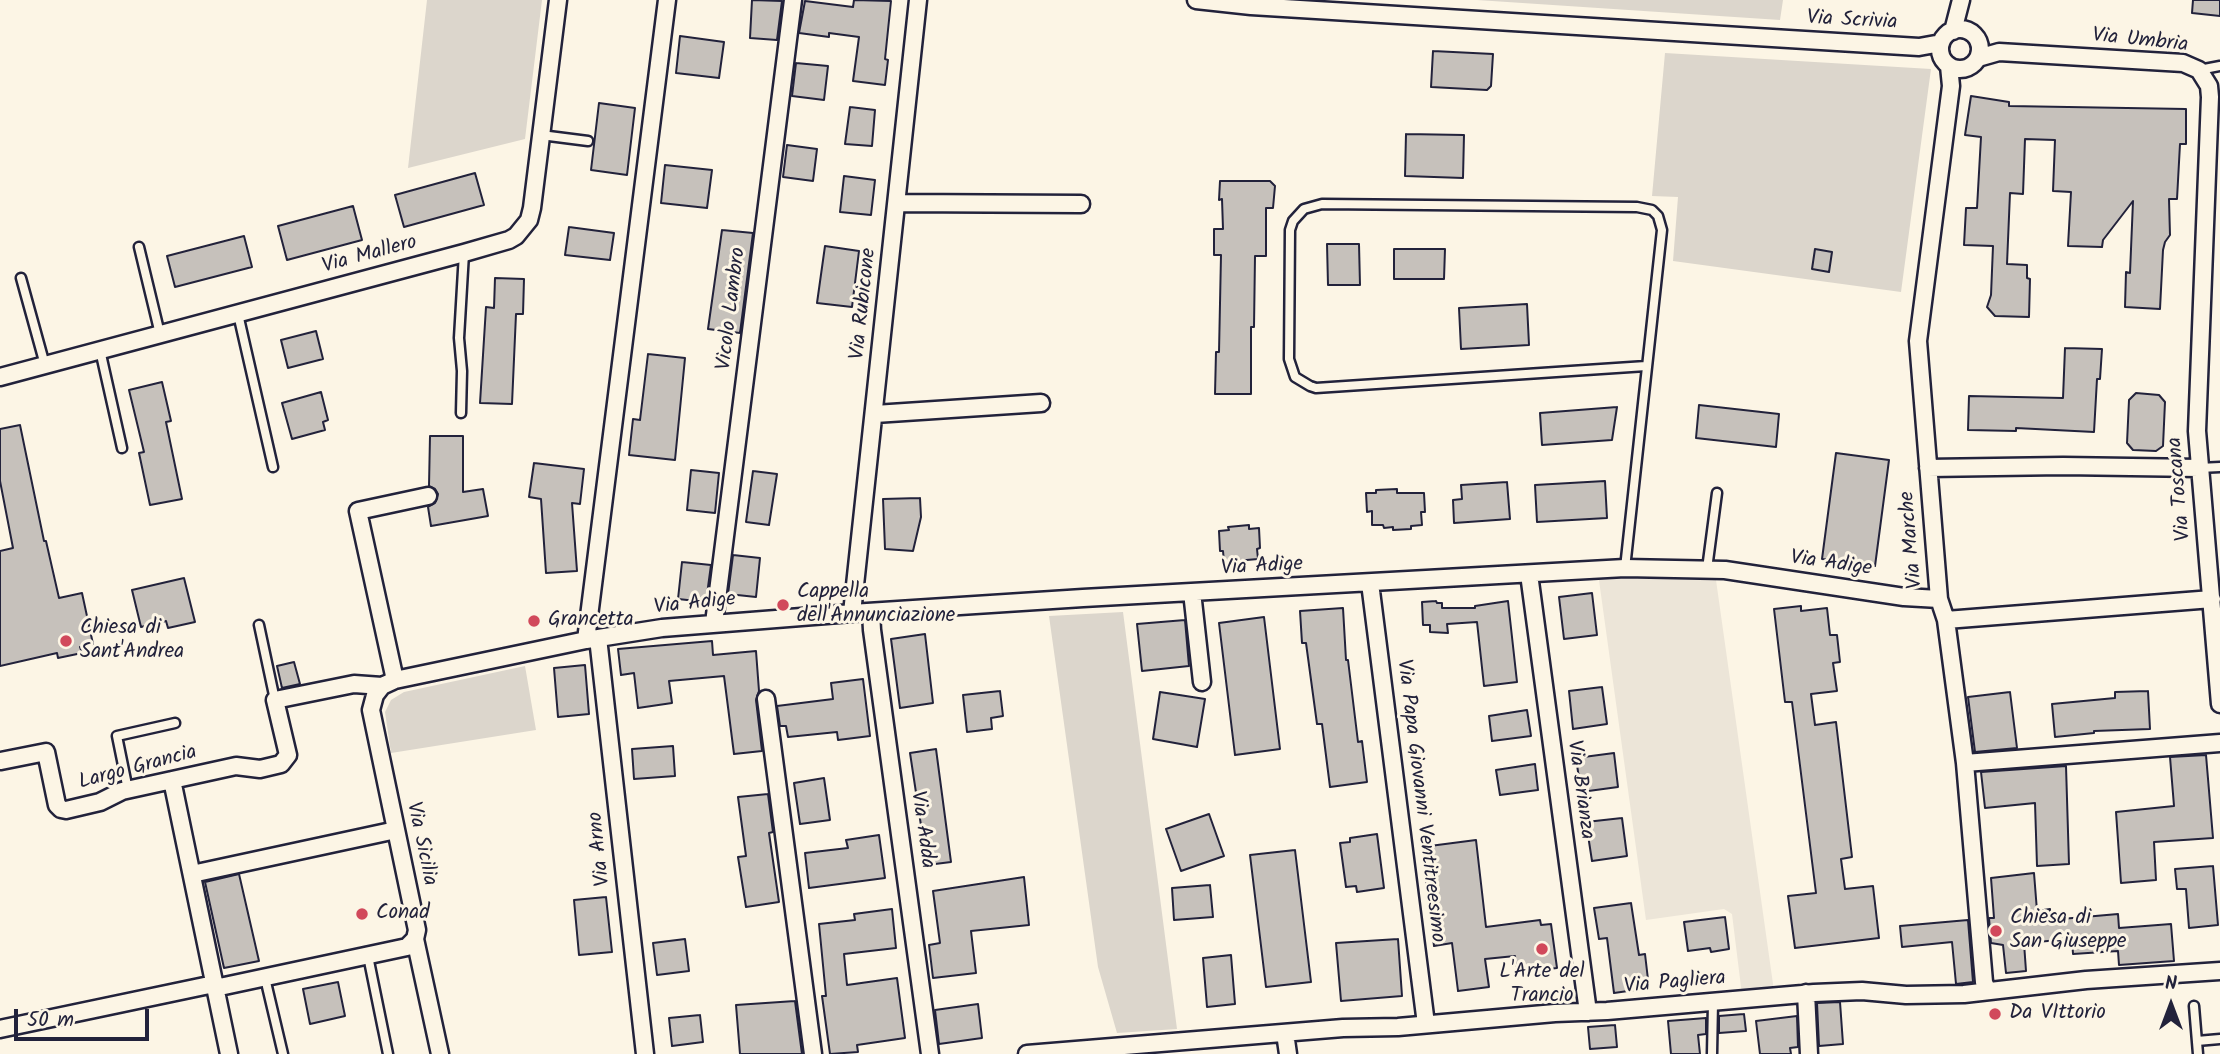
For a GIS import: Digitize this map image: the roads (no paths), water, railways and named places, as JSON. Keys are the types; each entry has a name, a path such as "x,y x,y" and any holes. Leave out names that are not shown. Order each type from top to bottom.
{"street":[{"name":"Via Mallero","path":"0,377 509,240 524,228 532,208 558,0"},
{"path":"592,639 667,0"},
{"name":"Vicolo Lambro","path":"714,623 793,0"},
{"name":"Via Rubicone","path":"852,613 918,0"},
{"name":"Via Scrivia","path":"1196,0 1251,6 1919,47 1947,58"},
{"path":"1958,30 1961,3"},
{"path":"1958,30 1973,34 1978,50 1972,65 1947,58 1943,38 1958,30"},
{"name":"Via Umbria","path":"1978,50 2183,63 2199,70 2209,86 2210,97 2212,270"},
{"name":"Via Marche","path":"1947,58 1951,86 1918,341 1939,599 1946,620 1965,763 1984,982 1987,990"},
{"path":"897,203 1081,204"},
{"name":"Via Toscana","path":"2212,270 2197,430 2220,704"},
{"path":"875,414 1041,403"},
{"path":"1928,468 2199,468"},
{"path":"275,700 354,684 388,683 358,511 428,496"},
{"name":"Via Adige","path":"388,683 592,639 714,623 1192,592 1625,568 1707,569 1904,597 1939,599"},
{"name":"Via Brianza","path":"1529,574 1588,1012"},
{"name":"Via Papa Giovanni Ventitreesimo","path":"1370,583 1426,1024"},
{"path":"1192,592 1202,682"},
{"path":"1946,620 2212,599"},
{"name":"Via Adda","path":"872,612 872,630 930,1054"},
{"name":"Via Arno","path":"592,639 645,1054"},
{"name":"Via Sicilia","path":"388,683 375,695 372,710 417,930 415,939 440,1054"},
{"path":"766,699 813,1054"},
{"name":"Largo Grancia","path":"1,761 46,752 57,805 63,810 100,802 128,789 236,766 260,769 281,764 288,755 275,700"},
{"path":"1965,763 2220,743"},
{"path":"172,780 229,1054"},
{"path":"192,874 396,830"},
{"path":"0,1029 368,956 407,947 415,939"},
{"name":"Via Pagliera","path":"1027,1054 1806,993 1862,991 1906,995 1952,994 2086,980 2220,971"},
{"path":"1806,993 1809,1054"},
{"path":"1285,1033 1288,1054"}],"lane":[{"path":"2199,70 2220,66"},
{"path":"541,135 589,141"},
{"path":"1625,568 1662,230 1658,216 1645,208 1322,204 1304,209 1293,221 1290,230 1289,359 1294,377 1310,386 1316,388 1646,366"},
{"path":"139,247 160,334"},
{"path":"461,413 462,371 459,338 464,253"},
{"path":"21,278 45,365"},
{"path":"238,314 274,467"},
{"path":"100,350 122,447"},
{"path":"2199,468 2220,467"},
{"path":"1707,569 1717,494"},
{"path":"259,625 275,700"},
{"path":"128,789 117,736 175,723"},
{"path":"368,956 388,1054"},
{"path":"265,978 282,1054"},
{"path":"1712,1054 1713,1002"},
{"path":"2194,1006 2198,1054"},
{"path":"2197,1041 2220,1039"}],"place":[{"name":"Cappella dell'Annunciazione","path":"783,605"},
{"name":"Grancetta","path":"534,621"},
{"name":"Chiesa di Sant'Andrea","path":"66,641"},
{"name":"Conad","path":"362,914"},
{"name":"Chiesa di San Giuseppe","path":"1996,931"},
{"name":"L'Arte del Trancio","path":"1542,949"},
{"name":"Da VIttorio","path":"1995,1014"}]}
